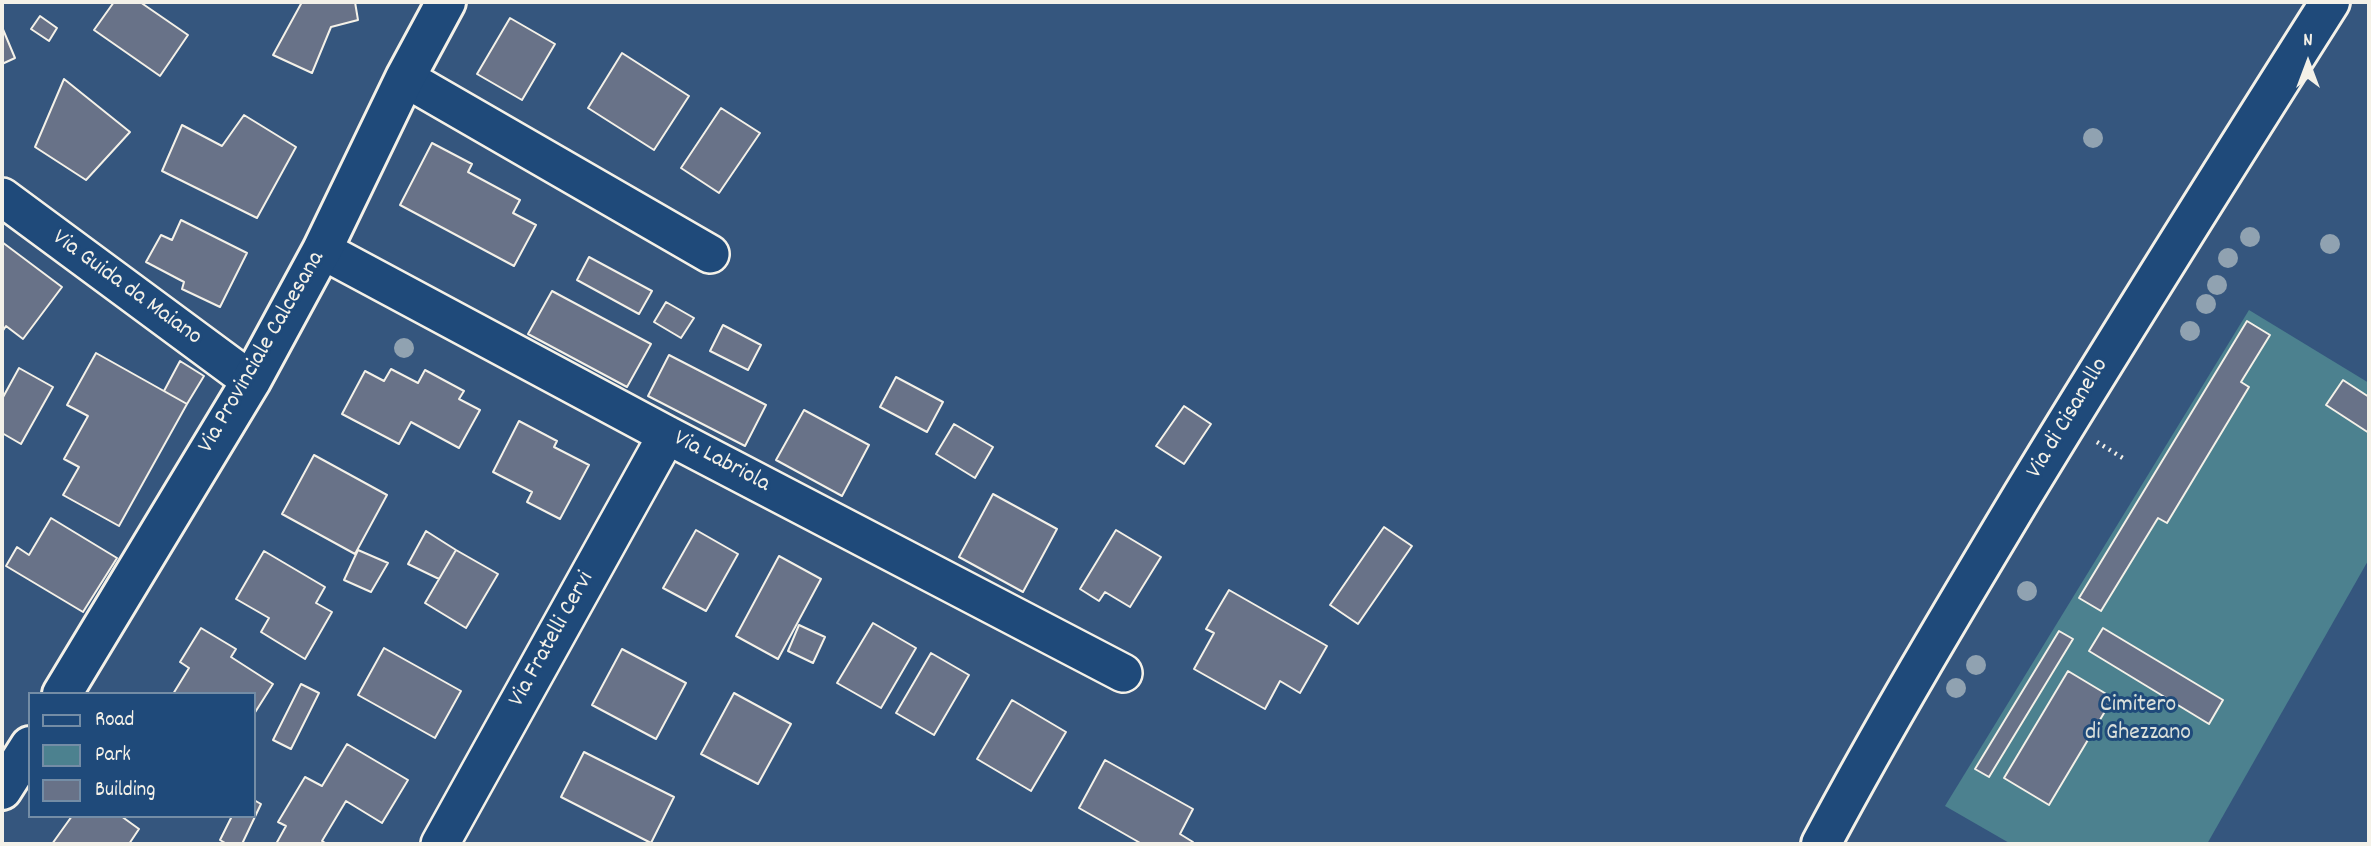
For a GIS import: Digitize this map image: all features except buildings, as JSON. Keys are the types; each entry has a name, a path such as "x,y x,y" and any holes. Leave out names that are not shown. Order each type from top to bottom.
{"main road":[{"name":"Via Provinciale Calcesana","path":"63,692 251,381 322,250 405,78 446,2"},
{"name":"Via di Cisanello","path":"1821,844 1935,640 2045,458 2168,256 2330,2"},
{"path":"2,790 28,749"}],"street":[{"path":"405,78 710,254"},
{"name":"Via Guida da Maiano","path":"2,197 251,381"},
{"name":"Via Labriola","path":"322,250 667,435 1123,673"},
{"name":"Via Fratelli Cervi","path":"440,844 667,435"}],"green space":[{"name":"Cimitero di Ghezzano","path":"2249,310 2369,383 2369,559 2207,844 2011,844 1945,806"}]}
